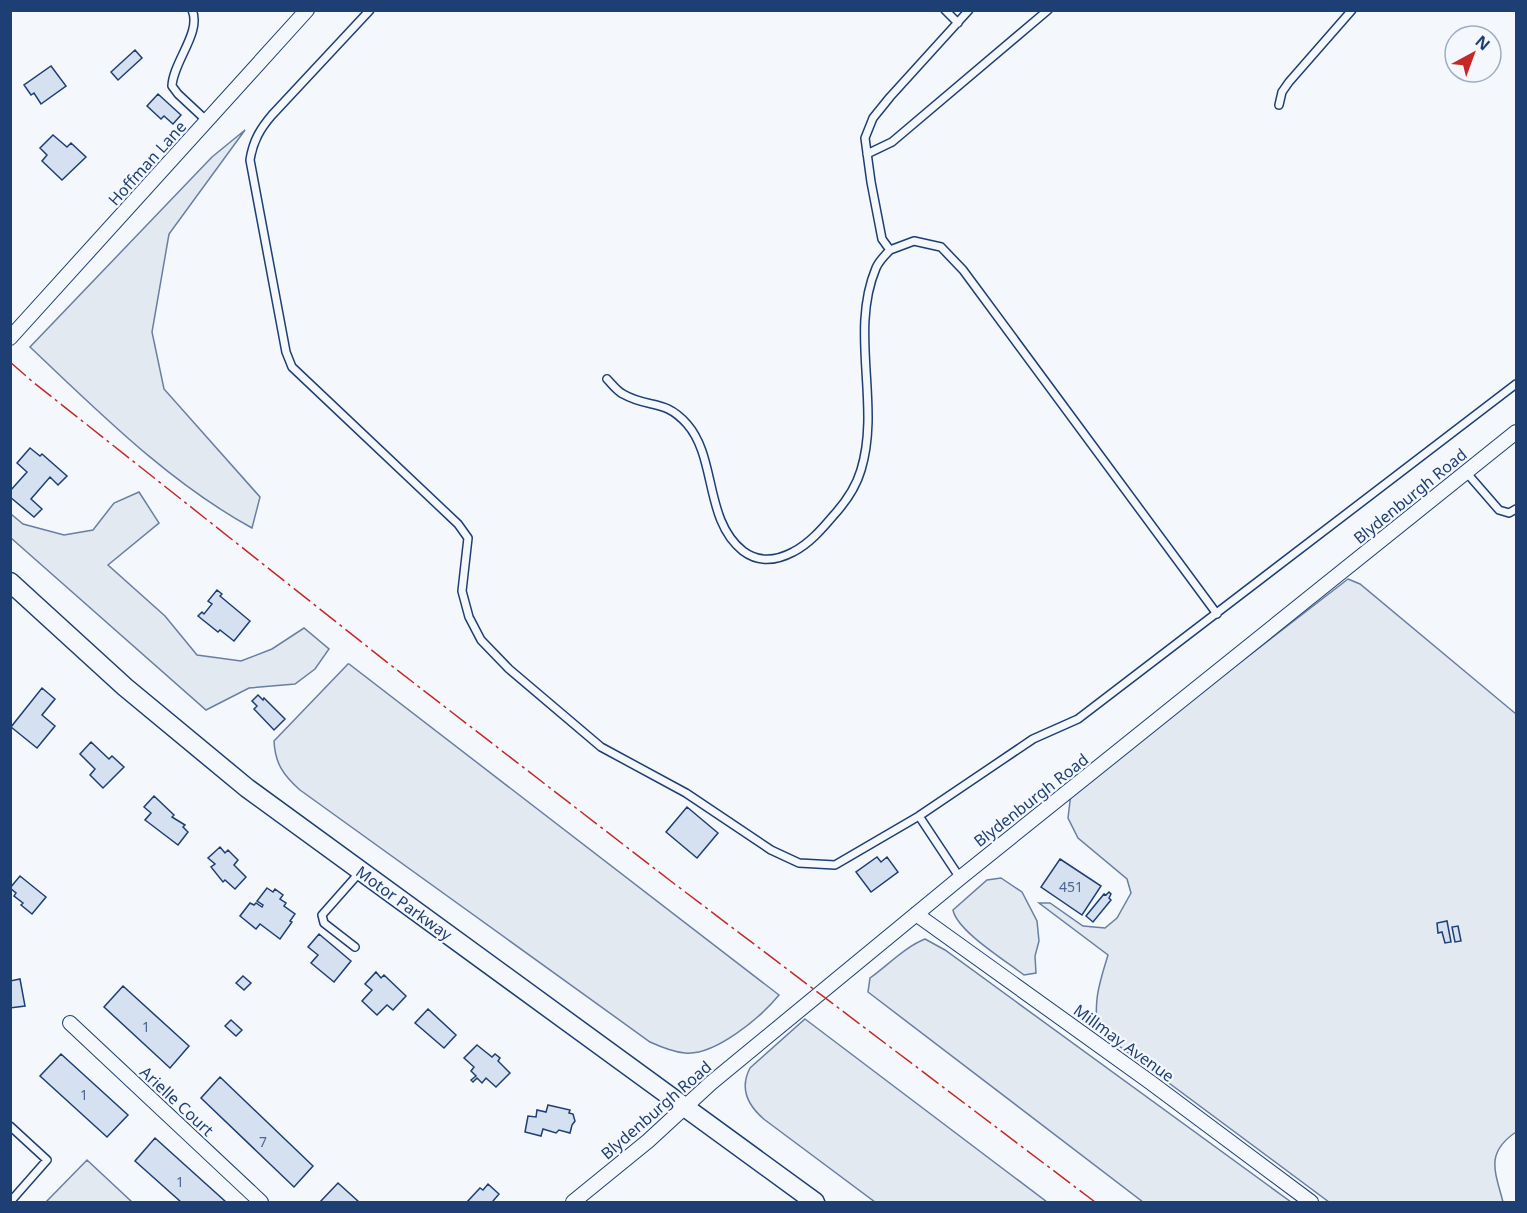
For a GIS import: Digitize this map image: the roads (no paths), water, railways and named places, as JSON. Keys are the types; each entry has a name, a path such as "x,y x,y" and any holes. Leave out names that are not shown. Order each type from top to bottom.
{"main road":[{"name":"Motor Parkway","path":"10,582 100,664 219,766 360,872 815,1203"}],"street":[{"name":"Hoffman Lane","path":"10,338 307,10"},
{"name":"Blydenburgh Road","path":"573,1203 648,1141 711,1083 960,878 1246,651 1516,432"},
{"name":"Millmay Avenue","path":"916,914 1150,1082 1311,1203"},
{"name":"Arielle Court","path":"70,1023 261,1203"}],"lane":[{"path":"192,10 195,21 174,73 172,86 207,121"},
{"path":"370,10 272,115 253,143 250,160 286,352 292,367 458,524 468,538 462,591 469,617 481,640 509,669 601,747 686,793 771,850 800,863 835,865 919,816 1033,739 1078,719 1516,384"},
{"path":"945,10 958,23"},
{"path":"890,250 882,239 865,138 873,118 969,10"},
{"path":"867,154 892,142 1048,10"},
{"path":"1279,105 1282,92 1289,82 1352,10"},
{"path":"607,379 622,394 672,410 689,425 700,448 721,521 730,539 744,552 760,560 779,560 799,549 820,531 847,501 861,471 868,426 866,326 869,291 876,266 890,250 914,241 941,247 963,270 1217,614"},
{"path":"1466,472 1499,510 1509,513 1516,509"},
{"path":"919,816 960,878"},
{"path":"355,947 324,923 322,915 360,872"},
{"path":"10,1202 47,1160 12,1131"}]}
